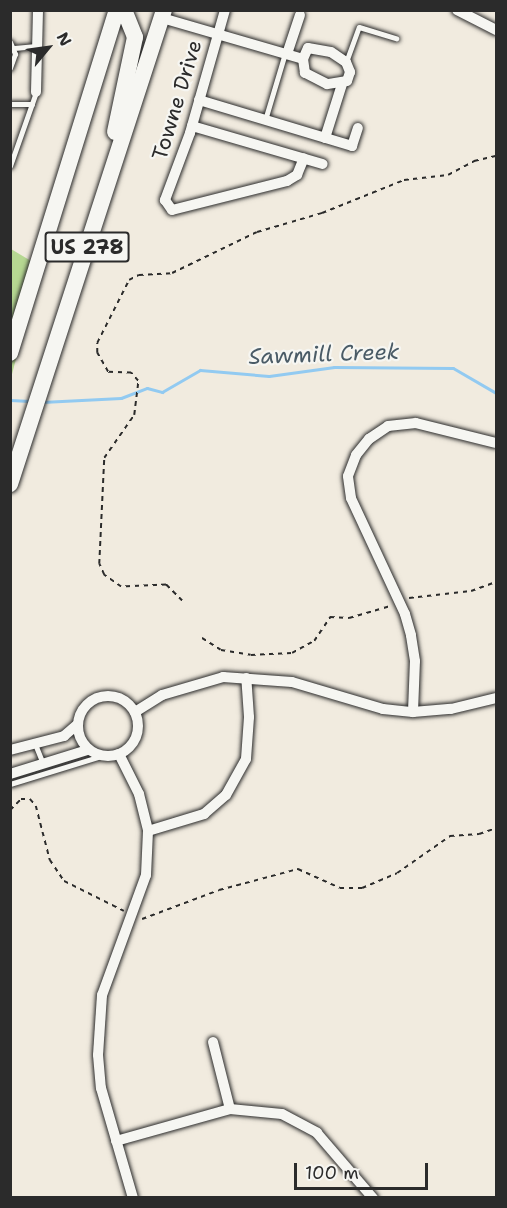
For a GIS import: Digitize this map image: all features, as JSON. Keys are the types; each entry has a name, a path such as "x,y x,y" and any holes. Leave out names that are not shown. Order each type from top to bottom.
{"highway":[{"name":"US 278","path":"11,350 117,10"},
{"path":"98,215 135,37 124,10"},
{"name":"US 278","path":"10,484 162,13"}],"street":[{"path":"36,92 38,10"},
{"name":"Towne Drive","path":"225,10 192,126 165,200 172,210 287,181 297,175 304,158"},
{"path":"457,10 496,30"},
{"path":"162,13 218,34 303,59"},
{"path":"286,54 300,15"},
{"path":"325,138 342,84 350,72 346,62 331,52 308,48 303,59 305,74 327,84 342,84"},
{"path":"199,100 352,146 358,128"},
{"path":"192,126 323,164"},
{"path":"413,712 415,661 399,602 351,498 348,476 356,455 369,439 388,426 416,423 496,443"},
{"path":"135,712 189,685 223,678 291,682 383,709 413,712 496,698"},
{"path":"148,831 204,814 226,795 246,759 249,717 246,678"},
{"path":"10,750 64,736 78,724 84,706 101,696 121,698 135,712 138,732 127,749 119,754 101,756 87,750 44,766 10,774"},
{"path":"78,724 87,750"},
{"path":"119,754 140,794 148,831 146,875 109,971 98,1026 101,1088 133,1197"},
{"path":"213,1042 230,1109"},
{"path":"116,1141 230,1109 282,1114 317,1133 373,1197"}],"lane":[{"path":"346,62 359,27 396,38"},
{"path":"10,42 14,48 10,68"},
{"path":"14,48 36,46"},
{"path":"265,120 286,54"},
{"path":"10,166 36,92"},
{"path":"10,104 32,104"},
{"path":"35,744 44,766"},
{"path":"10,784 101,756"}],"path":[{"path":"182,601 166,585 121,587 104,575 99,564 104,458 134,415 138,381 130,374 108,372 98,353 97,343 129,280 139,275 172,273 257,232 322,213 405,180 448,175 480,158 496,156"},
{"path":"202,638 221,650 251,655 292,653 314,641 330,617 349,618 439,592 471,591 496,582"},
{"path":"298,869 340,888 362,888 397,873 450,836 479,834 496,828"}],"green space":[{"path":"11,249 36,264 39,271 11,378"}],"waterway":[{"name":"Sawmill Creek","path":"42,402 121,398 147,388 162,392 200,370 269,376 334,367 453,368 496,393"},
{"name":"Sawmill Creek","path":"10,400 30,401"}]}
